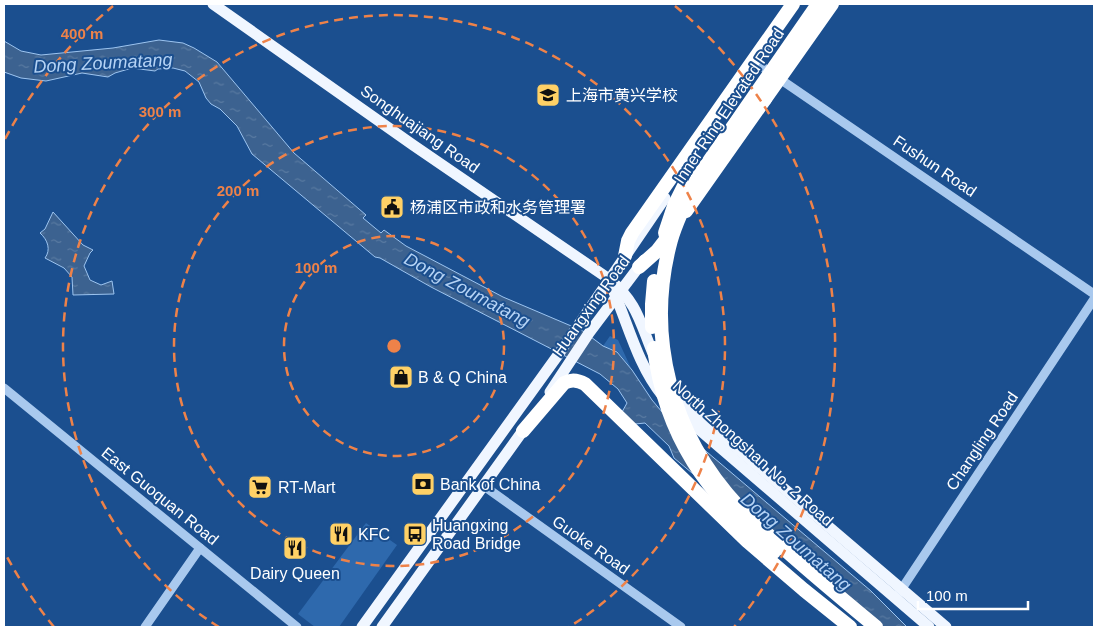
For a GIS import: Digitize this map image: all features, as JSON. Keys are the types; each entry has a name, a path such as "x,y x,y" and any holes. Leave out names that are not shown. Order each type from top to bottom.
{"highway":[{"path":"625,256 630,236 792,4"},
{"name":"Inner Ring Elevated Road","path":"808,4 695,165 674,206 665,231 654,280 652,331 657,372 666,408 677,435 708,485 754,534 861,627"},
{"name":"Inner Ring Elevated Road","path":"818,4 698,177 692,190 672,238 668,254 662,299 662,349 680,416 689,436 713,476 740,509 810,572 876,627"},
{"path":"639,267 657,251 669,236 832,4"},
{"path":"523,431 558,389 568,381 585,384 746,541 850,627"}],"main road":[{"name":"Huangxing Road","path":"362,627 558,355 801,4"},
{"name":"Huangxing Road","path":"382,627 523,431 589,333 639,267 825,4"},
{"name":"Songhuajiang Road","path":"221,6 413,145 609,279"},
{"name":"North Zhongshan No. 2 Road","path":"609,279 619,293 632,302 666,380 677,396 898,594 929,627"},
{"name":"North Zhongshan No. 2 Road","path":"619,293 633,343 655,386 667,401 898,594 946,627"}],"street":[{"name":"Fushun Road","path":"758,64 1094,294"},
{"name":"Changling Road","path":"898,594 1094,300"},
{"name":"East Guoquan Road","path":"4,388 297,627"},
{"name":"Guoke Road","path":"484,486 682,627"},
{"path":"145,627 200,548"}],"shaded area":[{"path":"610,336 618,340 631,368 617,351 603,346"},
{"path":"366,523 397,545 339,627 315,627 298,614"}],"water":[{"name":"Dong Zoumatang","path":"159,40 183,43 217,62 294,153 366,215 363,218 381,233 384,230 406,246 503,297 583,331 603,346 617,352 668,419 871,591 907,627 877,627 674,458 669,446 645,423 635,424 622,412 627,403 618,389 600,374 375,257 252,154 237,126 220,109 211,104 206,98 199,82 185,71 173,68 155,71 132,68 108,77 82,73 46,81 21,78 4,72 4,41 21,51 41,55 113,48"},
{"path":"53,212 83,245 93,250 84,266 90,280 101,285 112,281 114,294 73,295 72,277 64,268 45,258 48,252 48,245 40,233 45,229"}],"place":[{"name":"上海市黄兴学校","path":"548,95"},
{"name":"杨浦区市政和水务管理署","path":"392,207"},
{"name":"B & Q China","path":"401,377"},
{"name":"Bank of China","path":"423,484"},
{"name":"RT-Mart","path":"260,487"},
{"name":"KFC","path":"341,534"},
{"name":"Huangxing Road Bridge","path":"415,534"},
{"name":"Dairy Queen","path":"295,548"}]}
